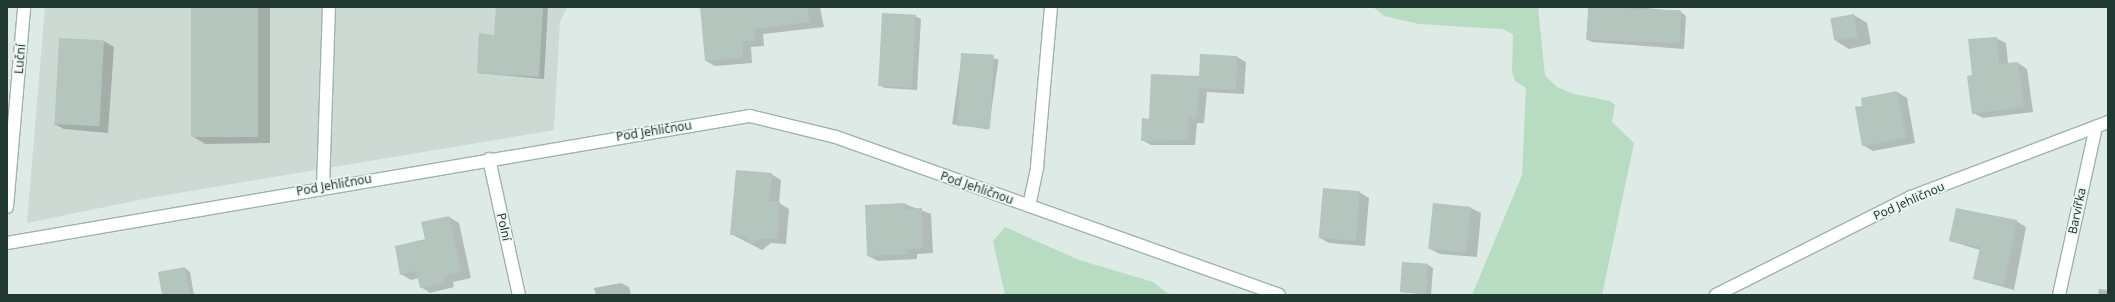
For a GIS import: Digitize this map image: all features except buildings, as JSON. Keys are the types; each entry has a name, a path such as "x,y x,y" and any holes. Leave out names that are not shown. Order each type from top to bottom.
{"street":[{"name":"Luční","path":"7,208 24,7"},
{"path":"322,187 329,7"},
{"path":"1029,206 1037,167 1051,7"},
{"name":"Pod Jehličnou","path":"7,243 322,187 750,116 836,136 1279,295"},
{"name":"Pod Jehličnou","path":"1716,295 1911,197 2108,122"},
{"name":"Barvířka","path":"2059,295 2096,127"},
{"name":"Polní","path":"489,159 519,295"}],"shaded area":[{"path":"45,7 567,7 560,22 554,130 149,198 27,223"}],"green space":[{"path":"1373,7 1538,7 1545,76 1557,87 1574,94 1610,101 1615,105 1612,122 1634,143 1602,295 1472,295 1522,175 1526,88 1515,81 1512,71 1513,34 1502,29 1419,24 1384,16"},
{"path":"1005,227 1079,260 1153,282 1170,295 1005,295 993,241"}]}
